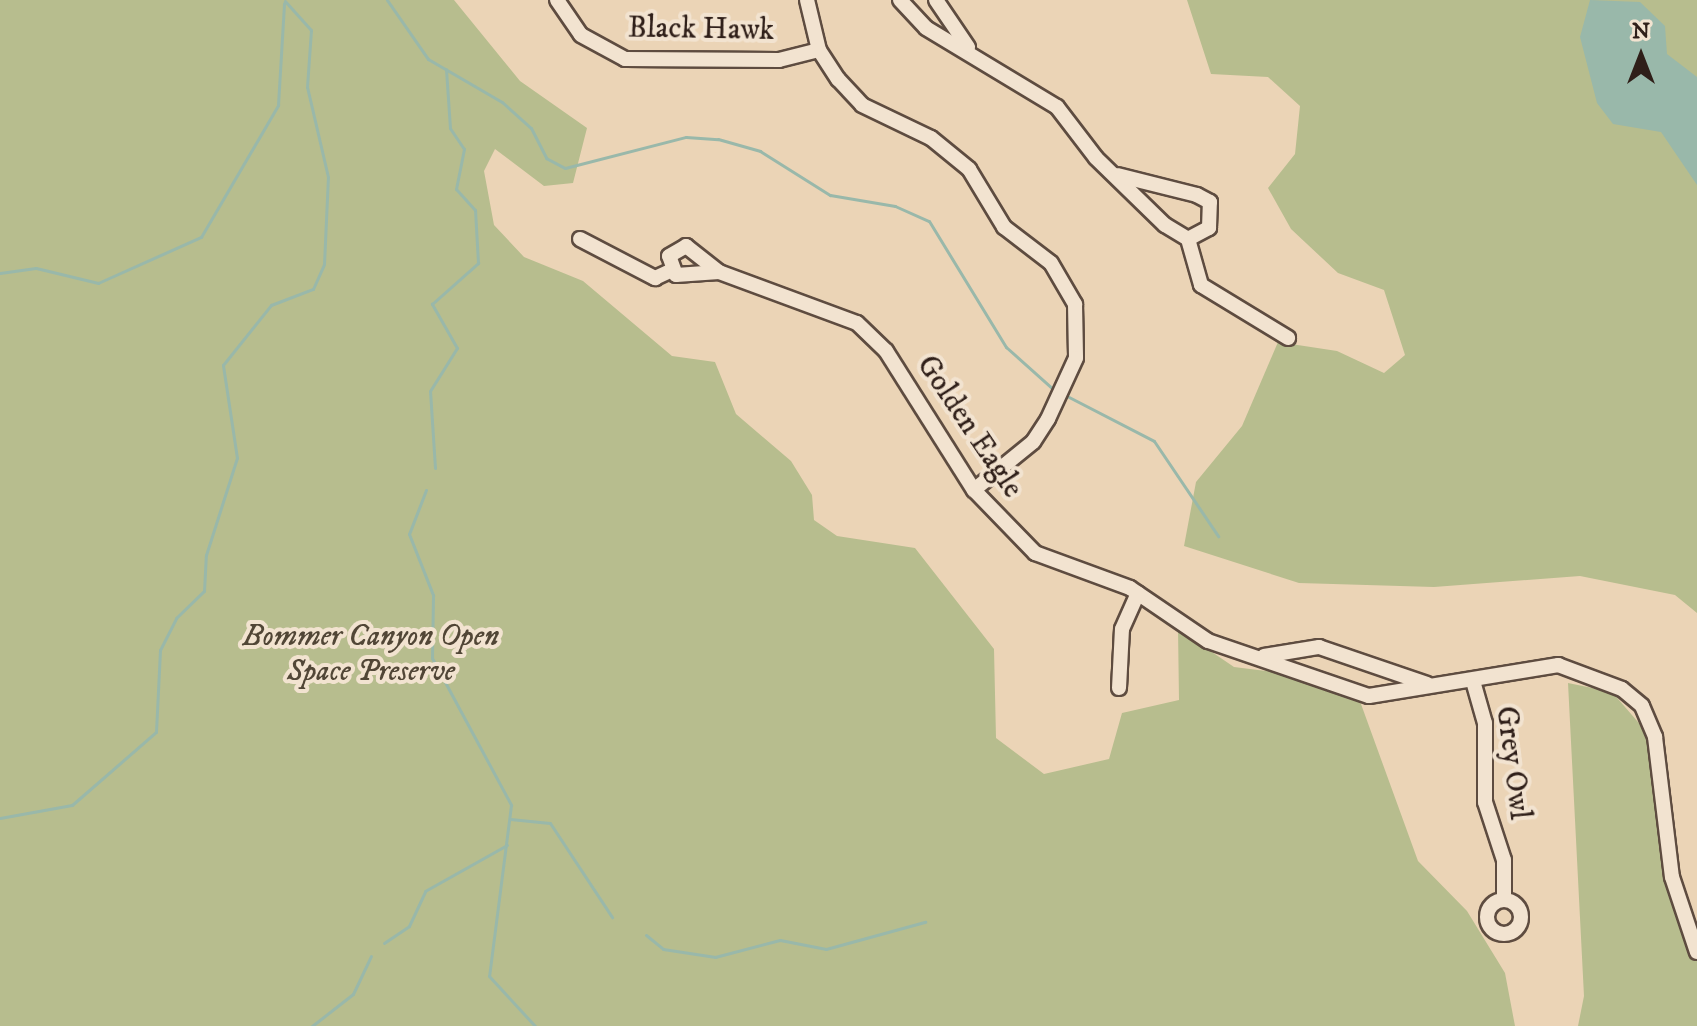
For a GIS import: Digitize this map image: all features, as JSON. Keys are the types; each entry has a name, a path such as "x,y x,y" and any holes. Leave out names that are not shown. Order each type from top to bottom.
{"street":[{"name":"Black Hawk","path":"557,0 581,35 625,59 779,60 819,50"},
{"path":"807,0 819,50 862,105 931,138 969,169 1004,227 1051,263 1075,304 1076,358 1048,419 1033,442 974,490"},
{"path":"900,0 926,28 974,54 1057,107 1145,208 1188,239 1201,285 1288,338"},
{"path":"936,0 974,54"},
{"path":"1117,175 1210,202 1209,228 1188,239"},
{"path":"580,239 655,278 672,270"},
{"name":"Golden Eagle","path":"719,272 686,246 669,256 672,270 719,272 830,310 873,337 974,490 1051,563 1138,593 1208,641 1369,696 1558,665 1599,675 1642,706 1655,737 1672,877 1697,952"},
{"path":"1119,688 1112,671 1122,629 1138,593"},
{"name":"Golden Eagle","path":"1260,657 1319,647 1441,686"},
{"path":"1369,696 1382,684 1375,665"},
{"name":"Grey Owl","path":"1473,681 1485,723 1485,802 1504,860 1504,899"}],"green space":[{"name":"Bommer Canyon Open Space Preserve","path":"0,0 454,0 520,81 587,128 573,183 544,186 495,149 484,171 494,225 524,257 583,281 672,356 715,362 736,414 791,461 812,495 814,520 837,536 915,548 994,649 996,738 1044,774 1109,759 1122,713 1179,700 1178,629 1234,667 1353,682 1418,861 1467,911 1505,973 1515,1026 0,1026"},
{"path":"1187,0 1697,0 1697,613 1675,595 1580,576 1434,587 1299,583 1184,546 1196,482 1242,426 1278,342 1337,351 1384,373 1405,355 1384,290 1338,273 1291,229 1268,188 1295,154 1300,106 1268,77 1211,74"},
{"path":"1568,683 1612,692 1651,737 1663,833 1697,953 1697,1026 1578,1026 1584,996"}],"shaded area":[{"path":"1590,0 1640,2 1665,26 1667,54 1697,77 1697,185 1661,132 1613,124 1597,103 1580,37"}],"waterway":[{"path":"387,0 428,59 502,102 531,128 546,158 565,168 686,137 718,139 760,151 830,195 895,206 929,221 1006,347 1054,390"},
{"path":"0,818 72,805 156,732 160,650 176,618 204,591 206,555 237,458 223,365 271,305 313,289 324,264 328,177 307,87 311,30 285,1"},
{"path":"0,273 36,268 98,283 201,237 278,105 284,3"},
{"path":"435,468 430,391 457,348 432,304 478,263 475,210 456,189 464,149 450,128 446,69"},
{"path":"1065,395 1154,441 1218,536"},
{"path":"426,490 409,534 433,595 432,658 511,805 489,976 535,1026"},
{"path":"510,819 550,823 612,917"},
{"path":"384,943 409,926 425,891 507,845"},
{"path":"646,935 663,949 715,957 780,940 826,949 925,922"},
{"path":"312,1026 353,994 371,956"}]}
